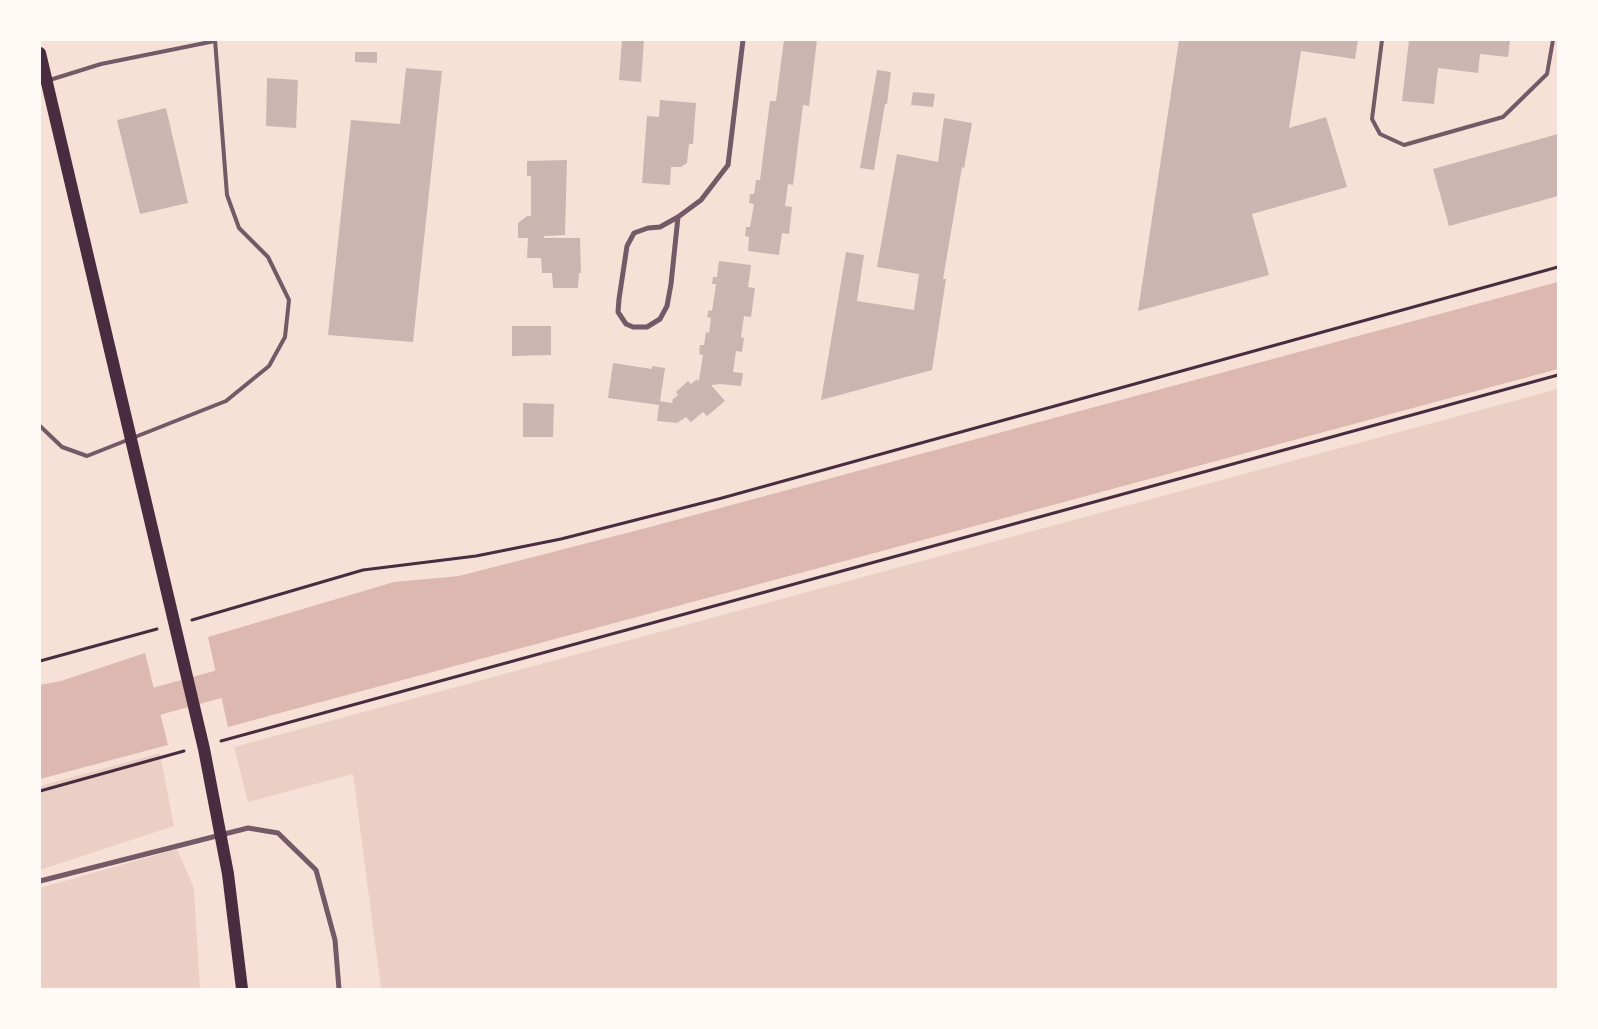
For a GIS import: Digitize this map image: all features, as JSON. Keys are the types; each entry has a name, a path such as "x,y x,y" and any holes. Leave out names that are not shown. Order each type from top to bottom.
{"main road":[{"path":"40,53 204,749 228,874 242,989"}],"street":[{"path":"678,217 667,306 660,319 647,326 633,327 626,324 618,312 627,246 634,233 648,228 660,227 678,217 701,200 728,165 743,40"},
{"path":"40,881 248,828 278,832 316,870 334,940 338,989"}],"lane":[{"path":"40,83 101,64 215,40 227,194 240,228 268,258 289,300 285,337 269,366 226,401 87,456 62,447 40,426"},
{"path":"1382,40 1372,119 1380,134 1404,145 1503,117 1547,74 1554,40"}],"path":[{"path":"183,622 363,570 476,556 562,539 722,498 1558,267"},
{"path":"213,743 1558,375"},
{"path":"40,661 165,627"},
{"path":"40,791 194,748"}],"shaded area":[{"path":"1558,282 1558,369 228,727 208,637 394,582 459,576 650,527"},
{"path":"1558,389 1558,989 381,989 353,774 248,802 234,747"},
{"path":"145,653 168,745 40,779 40,685 61,681"},
{"path":"160,753 174,826 40,870 40,786"},
{"path":"177,849 194,888 200,989 40,989 40,888"}],"building":[{"path":"622,40 644,40 641,82 619,80"},
{"path":"784,40 817,40 809,106 803,105 793,185 788,184 785,206 792,207 789,234 782,233 779,255 748,251 749,237 745,236 746,227 750,227 754,204 749,203 750,194 754,194 756,180 760,180 770,101 776,101"},
{"path":"1179,40 1358,40 1355,59 1301,51 1289,128 1326,117 1347,187 1252,214 1269,275 1138,311"},
{"path":"1409,40 1510,40 1508,57 1480,54 1478,73 1438,68 1434,104 1402,101"},
{"path":"355,52 377,52 377,63 355,62"},
{"path":"406,68 442,71 413,342 328,335 351,120 400,124"},
{"path":"877,70 891,72 887,104 885,104 874,170 860,168"},
{"path":"267,78 298,80 296,128 266,126"},
{"path":"913,92 935,94 933,107 911,105"},
{"path":"660,100 696,103 693,144 689,144 687,163 681,167 671,167 670,185 642,183 647,116 659,117"},
{"path":"166,108 188,203 140,214 117,120"},
{"path":"944,118 972,123 964,168 962,167 943,279 946,279 932,370 821,400 846,252 864,255 857,301 914,310 919,274 877,267 897,154 938,162"},
{"path":"1558,134 1558,196 1449,226 1433,169"},
{"path":"567,160 565,235 544,236 544,238 580,238 581,273 579,273 578,288 553,288 552,273 542,273 541,258 527,258 528,238 518,238 518,223 527,216 531,216 531,176 527,176 527,161"},
{"path":"719,261 751,265 748,287 755,288 751,317 744,316 741,337 744,338 742,352 736,351 733,372 743,373 741,386 711,385 725,401 707,416 703,412 691,422 686,417 677,423 657,421 659,405 608,398 613,363 652,369 652,366 665,368 660,401 672,403 672,400 678,395 676,392 688,381 691,384 697,379 697,381 699,380 703,355 699,354 700,345 704,345 706,332 709,333 711,318 707,317 709,310 712,311 716,284 712,284 713,277 717,277"},
{"path":"512,326 551,326 551,355 512,356"},
{"path":"523,403 554,404 553,437 523,437"}],"waterway":[{"path":"121,711 256,674"}]}
